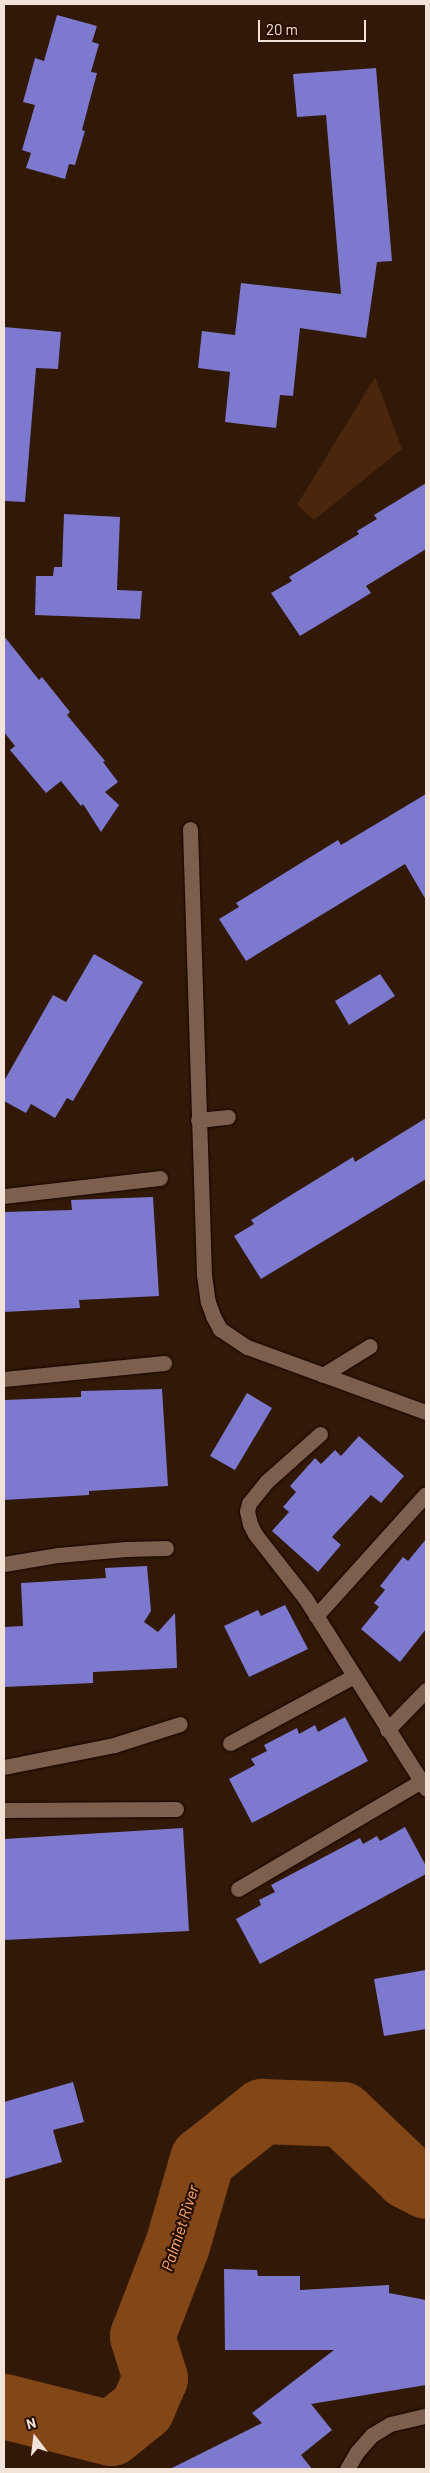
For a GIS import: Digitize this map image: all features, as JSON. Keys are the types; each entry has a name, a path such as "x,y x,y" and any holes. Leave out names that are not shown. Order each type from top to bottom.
{"street":[{"path":"190,829 204,1275 208,1302 213,1316 220,1328 247,1347 426,1412"},
{"path":"198,1120 228,1118"},
{"path":"4,1196 160,1178"},
{"path":"323,1375 370,1346"},
{"path":"4,1379 164,1363"},
{"path":"238,1889 423,1785 305,1598 255,1534 247,1511 249,1503 267,1481 320,1434"},
{"path":"316,1616 426,1494"},
{"path":"4,1564 58,1554 166,1548"},
{"path":"230,1743 354,1676"},
{"path":"387,1730 426,1690"},
{"path":"4,1767 114,1745 180,1724"},
{"path":"4,1810 176,1809"},
{"path":"347,2469 357,2452 372,2435 390,2424 426,2416"}],"shaded area":[{"path":"375,377 402,449 314,520 297,505"}],"building":[{"path":"57,15 97,26 92,42 99,44 91,72 97,73 82,130 85,131 75,165 69,164 65,179 26,168 31,153 22,150 35,105 23,102 35,58 44,61"},
{"path":"376,68 392,261 377,262 366,338 300,328 293,396 280,395 276,428 225,422 230,372 198,368 202,331 235,335 241,283 341,294 326,115 297,117 293,74"},
{"path":"4,327 61,332 58,369 36,368 25,502 4,501"},
{"path":"426,483 426,549 366,586 371,593 300,636 271,593 292,581 289,577 359,534 357,531 377,519 374,515"},
{"path":"64,514 120,517 117,590 142,591 140,619 35,615 36,576 53,576 54,567 62,567"},
{"path":"4,636 39,680 42,677 70,712 67,715 105,761 103,762 118,782 105,792 119,805 101,832 83,804 81,806 61,781 46,793 10,750 15,746 4,732"},
{"path":"426,794 426,900 405,864 246,961 219,919 239,907 236,903 338,840 341,845"},
{"path":"94,954 143,982 73,1101 67,1098 55,1118 31,1104 26,1113 4,1101 4,1081 53,995 66,1002"},
{"path":"380,974 395,996 349,1025 335,1001"},
{"path":"426,1118 426,1179 261,1279 234,1236 254,1224 251,1220 283,1200 353,1157 355,1162"},
{"path":"153,1197 159,1296 79,1300 80,1308 4,1312 4,1212 72,1210 71,1200"},
{"path":"162,1389 168,1486 89,1491 89,1495 4,1500 4,1400 81,1397 81,1391"},
{"path":"247,1393 272,1408 235,1470 210,1456"},
{"path":"359,1436 404,1476 381,1503 371,1495 332,1537 341,1545 318,1572 272,1531 289,1512 283,1507 296,1492 290,1486 315,1458 321,1464 335,1450 341,1456"},
{"path":"426,1539 426,1629 400,1662 361,1629 379,1607 374,1603 385,1590 380,1586 403,1557 408,1561"},
{"path":"147,1566 151,1611 144,1622 158,1632 175,1613 177,1668 93,1672 93,1683 4,1687 4,1627 23,1626 21,1583 106,1578 105,1568"},
{"path":"285,1605 308,1649 249,1677 224,1626 258,1610 261,1616"},
{"path":"345,1717 368,1761 252,1823 229,1779 255,1765 251,1759 267,1751 264,1745 297,1728 299,1734 315,1725 318,1732"},
{"path":"405,1827 426,1866 426,1874 260,1964 236,1919 261,1905 259,1900 275,1892 271,1885 360,1838 363,1844 377,1836 380,1841"},
{"path":"183,1828 189,1931 4,1940 4,1839"},
{"path":"426,1970 426,2029 384,2036 374,1979"},
{"path":"73,2082 84,2122 53,2130 62,2162 4,2179 4,2102"},
{"path":"224,2269 257,2270 258,2276 300,2276 300,2290 389,2285 389,2293 426,2300 426,2385 311,2404 332,2430 301,2455 312,2469 170,2469 262,2423 252,2413 334,2350 225,2350"}],"waterway":[{"name":"Palmiet River","path":"4,2406 111,2433 142,2408 155,2378 142,2336 177,2245 202,2159 262,2111 342,2114 407,2176 426,2186"}]}
